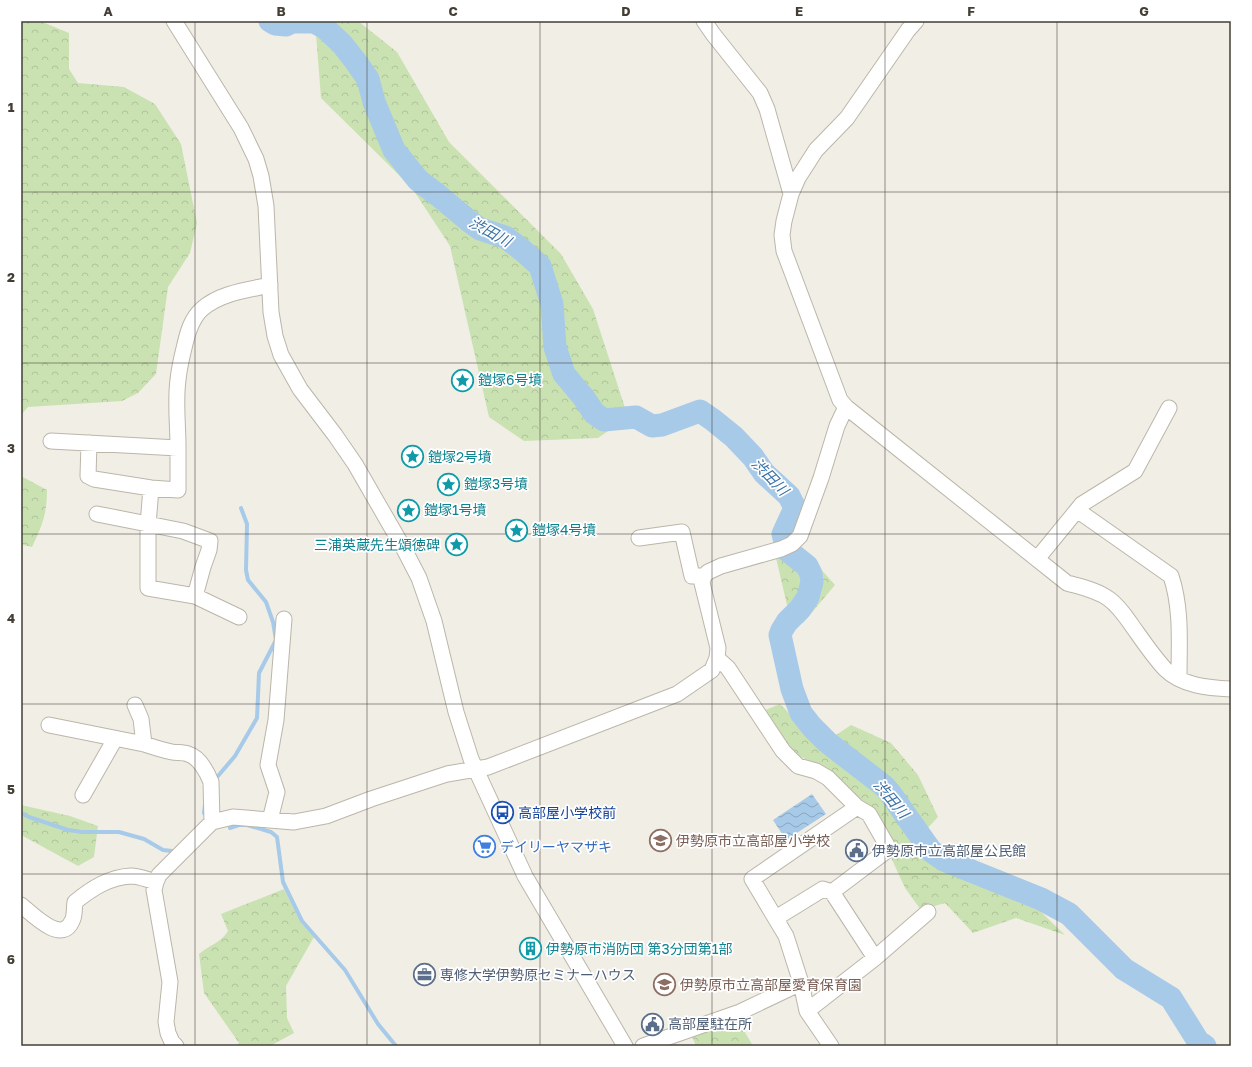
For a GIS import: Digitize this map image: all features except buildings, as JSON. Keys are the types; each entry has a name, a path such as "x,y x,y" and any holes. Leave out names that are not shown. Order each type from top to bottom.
{"street":[{"path":"174,21 241,128 256,159 261,176 266,206 272,325 283,359 300,389 336,435 355,464 404,548 419,578 434,621 456,712 476,770 525,876 625,1046"},
{"path":"704,21 760,93 767,109 791,194"},
{"path":"916,21 908,30 847,118 816,150 798,178 791,194 782,228 782,242 784,251 840,400 846,407 1067,583 1097,592 1110,600 1121,610 1166,670 1179,678 1204,687 1231,689"},
{"path":"90,443 88,476 94,479 150,488 178,490 176,405 178,380 188,332 195,316 210,303 222,297 240,291 270,285"},
{"path":"176,1046 172,1042 168,1033 166,1022 170,982 154,890 159,876 212,822 233,817 294,822 326,816 377,796 432,778 453,772 476,770 488,767 677,694 712,670 717,658 718,648 702,583 704,576 708,572 721,566 786,546 800,536 821,478 837,426 846,407"},
{"path":"1037,559 1082,504 1135,471 1169,408"},
{"path":"51,442 178,448"},
{"path":"150,488 148,525 148,588 195,596 239,617"},
{"path":"1077,510 1171,576 1176,590 1178,611 1179,678"},
{"path":"97,514 183,531 210,541 209,550 195,596"},
{"path":"640,538 656,530 682,532 692,576 704,576"},
{"path":"270,820 277,792 268,765 276,720 284,619"},
{"path":"717,658 728,668 783,751 798,766 816,771 828,778 857,807 869,814 889,849 832,892"},
{"path":"135,705 141,719 144,744"},
{"path":"49,726 115,740 144,744 173,752 186,753 192,756 199,762 209,776 211,782 212,822"},
{"path":"83,795 115,740"},
{"path":"831,1046 807,1011 801,983 786,936 752,880 857,807"},
{"path":"21,905 52,929 59,931 65,929 72,921 75,902 89,890 110,880 132,876 156,882"},
{"path":"776,918 823,890 832,892 875,958"},
{"path":"807,1011 875,958 928,912"},
{"path":"643,1046 740,1012 801,983"}],"green space":[{"path":"21,21 40,21 69,33 69,69 78,83 124,87 155,104 181,144 197,223 190,253 168,287 156,374 138,393 122,401 28,407 21,415"},
{"path":"315,21 358,21 397,52 449,142 561,254 593,309 628,417 598,438 524,441 489,417 450,246 412,188 321,98"},
{"path":"21,476 47,490 43,520 39,533 32,547 23,545 21,542"},
{"path":"803,549 835,585 803,623 787,605 776,558"},
{"path":"780,704 818,747 851,725 891,743 918,775 938,817 917,839 937,866 994,892 1039,910 1065,935 1016,918 973,933 945,903 921,910 905,888 867,805 826,767 796,755 763,711"},
{"path":"21,805 70,816 98,826 94,857 78,866 21,835"},
{"path":"284,889 301,923 314,937 286,986 287,1018 294,1033 270,1046 236,1046 239,1043 204,993 199,954 219,941 228,931 221,914"},
{"path":"736,1017 753,1046 696,1046 690,1032"}],"water":[{"path":"812,794 826,814 786,840 773,820"}],"waterway":[{"name":"渋田川","path":"270,21 275,24 286,25 292,22 314,22 325,28 342,44 368,79 374,102 394,150 418,180 480,229 505,237 540,266 552,304 555,347 564,374 584,398 594,413 604,420 636,417 652,426 662,425 700,411 734,437 753,457 764,473 789,496 795,508 783,534 787,550 807,566 811,574 812,582 808,597 800,609 787,622 780,635 792,689 801,713 812,727 827,742 884,786 931,851 944,860 1041,899 1069,914 1124,969 1171,998 1198,1041 1205,1046"},
{"path":"218,776 235,756 257,718 259,673 276,640 273,622 266,602 248,580 246,570 247,524 241,508"},
{"path":"204,813 205,804"},
{"path":"21,813 68,830 82,832 119,832 144,839 163,850 172,851"},
{"path":"230,828 239,825 247,825 271,832 277,837 283,882 302,921 345,970 378,1024 396,1046"}],"place":[{"name":"鎧塚6号墳","path":"463,380"},
{"name":"鎧塚2号墳","path":"412,457"},
{"name":"鎧塚3号墳","path":"449,484"},
{"name":"鎧塚1号墳","path":"408,510"},
{"name":"鎧塚4号墳","path":"516,530"},
{"name":"三浦英蔵先生頌徳碑","path":"456,545"},
{"name":"高部屋小学校前","path":"502,813"},
{"name":"伊勢原市立高部屋小学校","path":"660,841"},
{"name":"デイリーヤマザキ","path":"484,847"},
{"name":"伊勢原市立高部屋公民館","path":"856,851"},
{"name":"伊勢原市消防団 第3分団第1部","path":"530,949"},
{"name":"専修大学伊勢原セミナーハウス","path":"425,975"},
{"name":"伊勢原市立高部屋愛育保育園","path":"664,985"},
{"name":"高部屋駐在所","path":"652,1024"}]}
